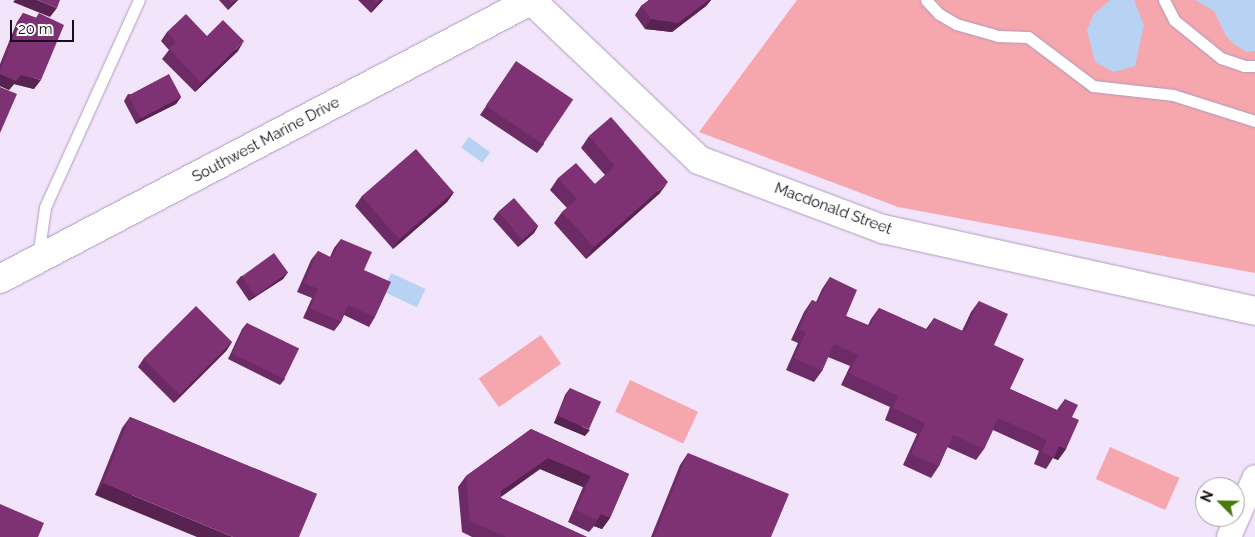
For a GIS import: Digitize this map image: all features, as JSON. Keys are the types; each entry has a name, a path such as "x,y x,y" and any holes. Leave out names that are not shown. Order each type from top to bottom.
{"street":[{"name":"Southwest Marine Drive","path":"0,279 531,0"},
{"name":"Macdonald Street","path":"531,0 699,160 883,229 1255,311"},
{"path":"1229,537 1255,477"}],"lane":[{"path":"38,259 45,207 139,0"},
{"path":"926,0 939,14 956,24 998,36 1028,37 1093,86 1173,96 1255,121"},
{"path":"1164,0 1174,20 1221,58 1244,66 1255,66"}],"shaded area":[{"path":"797,0 1255,0 1255,273 898,207 699,132"},
{"path":"541,335 561,364 499,407 479,379"},
{"path":"630,380 698,412 683,443 615,412"},
{"path":"1110,447 1179,478 1165,510 1096,479"}],"water":[{"path":"1110,0 1134,0 1144,25 1135,66 1114,72 1095,62 1087,30 1094,14"},
{"path":"1195,0 1255,0 1255,51 1247,52 1235,45 1226,36 1214,11"},
{"path":"469,137 490,152 482,163 461,148"},
{"path":"391,273 425,289 417,307 383,291"}],"building":[{"path":"37,0 60,0 57,8"},
{"path":"649,0 709,0 678,23 651,19 641,6"},
{"path":"23,13 37,18 39,13 64,25 41,80 21,75 16,81 0,74"},
{"path":"186,14 207,36 223,20 244,41 201,83 169,49 176,42 167,32"},
{"path":"516,61 573,100 543,144 486,106"},
{"path":"169,74 181,97 141,119 128,96"},
{"path":"0,87 17,94 0,133"},
{"path":"611,117 668,182 594,247 562,212 577,199 558,178 576,163 595,184 615,166 589,136"},
{"path":"416,149 453,192 399,239 362,196"},
{"path":"514,198 538,226 522,240 498,212"},
{"path":"341,239 372,252 364,270 391,282 375,317 348,305 341,322 310,308 318,289 304,283 318,251 332,258"},
{"path":"274,253 288,272 256,296 242,277"},
{"path":"830,277 857,290 846,316 870,326 879,308 928,330 934,318 965,332 979,301 1008,314 994,345 1024,359 1010,389 1059,411 1065,399 1078,405 1072,417 1079,420 1066,449 1059,446 1054,458 1042,452 1047,440 998,418 984,449 953,435 939,466 911,454 925,423 893,408 898,396 849,373 858,355 834,344 822,371 794,358 806,332 799,329 812,300 818,303"},
{"path":"196,306 232,342 180,394 144,358"},
{"path":"247,323 299,348 284,379 232,354"},
{"path":"570,388 601,402 589,429 558,415"},
{"path":"130,417 317,494 299,537 233,537 103,483"},
{"path":"531,429 629,474 610,518 601,514 597,520 576,510 591,476 548,458 501,491 501,498 587,537 506,537 470,521 466,476"},
{"path":"688,453 789,494 771,537 654,537"},
{"path":"0,504 44,523 38,537 0,537"}]}
